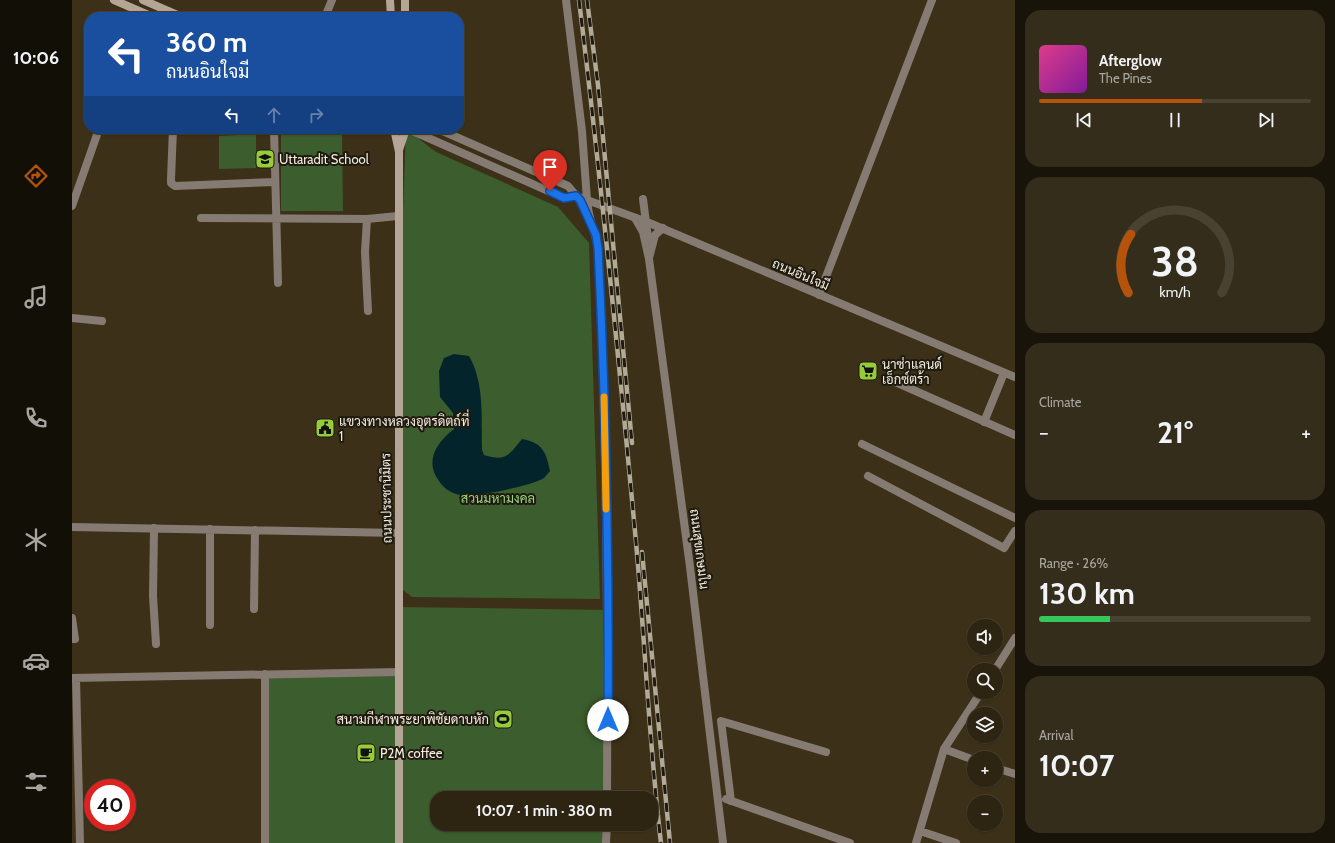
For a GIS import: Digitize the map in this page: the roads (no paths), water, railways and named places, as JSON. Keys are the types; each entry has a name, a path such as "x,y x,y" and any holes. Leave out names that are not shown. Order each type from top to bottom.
{"main road":[{"path":"114,0 136,12"},
{"path":"390,0 391,12"},
{"path":"405,0 405,12"},
{"path":"142,12 145,1 170,12"},
{"name":"ถนนประชานิมิตร","path":"395,134 399,152 399,843"},
{"name":"ถนนประชานิมิตร","path":"399,152 405,134"}],"street":[{"path":"326,12 332,0"},
{"path":"566,0 582,131 587,200 590,219 598,248 604,369 608,610 607,791"},
{"path":"819,295 932,0"},
{"path":"72,206 97,134"},
{"path":"173,134 170,179 171,183 175,186 275,182"},
{"path":"274,134 278,283"},
{"name":"ถนนอินใจมี","path":"418,134 564,198 576,196 663,228 1015,377"},
{"name":"ถนนอินใจมี","path":"449,134 568,186 576,196"},
{"path":"576,196 590,219"},
{"name":"ถนนสุขเกษมใน","path":"643,199 647,222 649,259 690,567 723,843"},
{"path":"590,219 595,210 603,205"},
{"path":"201,218 276,217 367,219 398,216"},
{"name":"ถนนสุขเกษมใน","path":"636,218 643,232 649,259"},
{"path":"367,219 365,252 368,311"},
{"name":"ถนนสุขเกษมใน","path":"649,259 655,236 663,228"},
{"path":"72,318 102,321"},
{"path":"984,422 1004,373"},
{"path":"893,382 1015,435"},
{"path":"862,444 1015,518"},
{"path":"868,476 1004,548 1014,536"},
{"path":"72,527 399,533"},
{"path":"154,528 153,596 156,644"},
{"path":"210,529 210,625"},
{"path":"254,609 255,530"},
{"path":"72,618 75,639 72,639"},
{"path":"999,663 1015,638"},
{"path":"80,843 75,739 74,678 399,672"},
{"path":"265,674 265,843"},
{"path":"916,843 944,749 976,699"},
{"path":"731,801 721,721 826,752"},
{"path":"944,749 967,757"},
{"path":"1003,770 1015,774"},
{"path":"718,796 850,843"},
{"path":"606,843 607,831"},
{"path":"920,831 956,843"}],"water":[{"path":"454,354 469,356 478,378 482,414 482,450 484,455 497,458 506,456 522,439 535,443 542,449 547,459 550,471 544,478 526,485 500,491 464,495 449,491 441,483 435,474 433,466 434,452 442,440 454,429 453,413 440,397 439,371 444,358"}],"railway":[{"path":"579,0 623,406 636,542 653,768 661,843"},
{"path":"587,0 598,85 632,443"},
{"path":"642,552 670,843"}],"place":[{"name":"Uttaradit School","path":"265,159"},
{"name":"นาซ่าแลนด์ เอ็กซ์ตร้า","path":"868,371"},
{"name":"แขวงทางหลวงอุตรดิตถ์ที่ 1","path":"325,428"},
{"name":"สนามกีฬาพระยาพิชัยดาบหัก","path":"503,719"},
{"name":"P2M coffee","path":"366,753"}],"park label":[{"name":"สวนมหามงคล","path":"498,498"}]}
